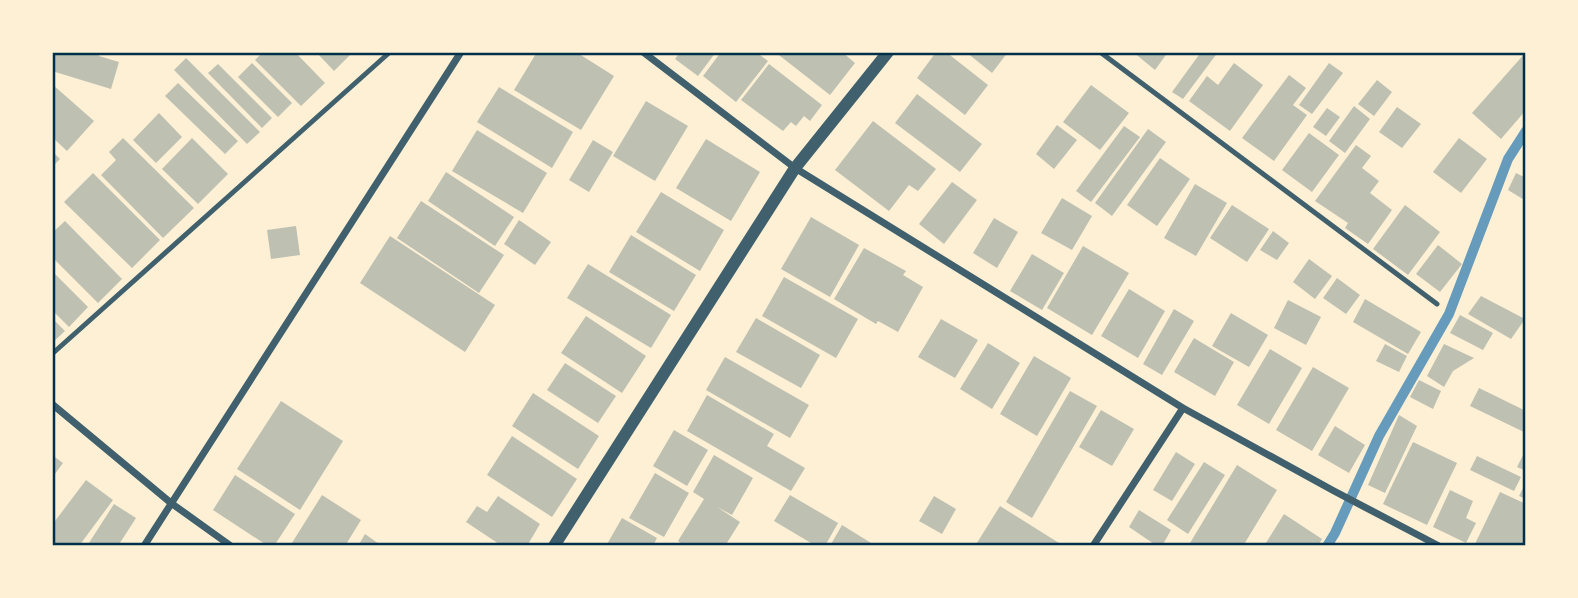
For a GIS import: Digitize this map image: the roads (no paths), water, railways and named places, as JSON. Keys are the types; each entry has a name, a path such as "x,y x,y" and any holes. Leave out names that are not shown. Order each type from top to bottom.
{"street":[{"path":"144,545 461,52"},
{"path":"643,52 796,168 1183,408 1439,545"},
{"path":"554,545 796,168 888,52"},
{"path":"52,404 171,503 231,545"},
{"path":"1093,545 1183,408"}],"lane":[{"path":"52,354 390,52"},
{"path":"1100,52 1437,303"}],"waterway":[{"path":"1327,546 1379,436 1449,314 1508,159 1526,131"}]}
